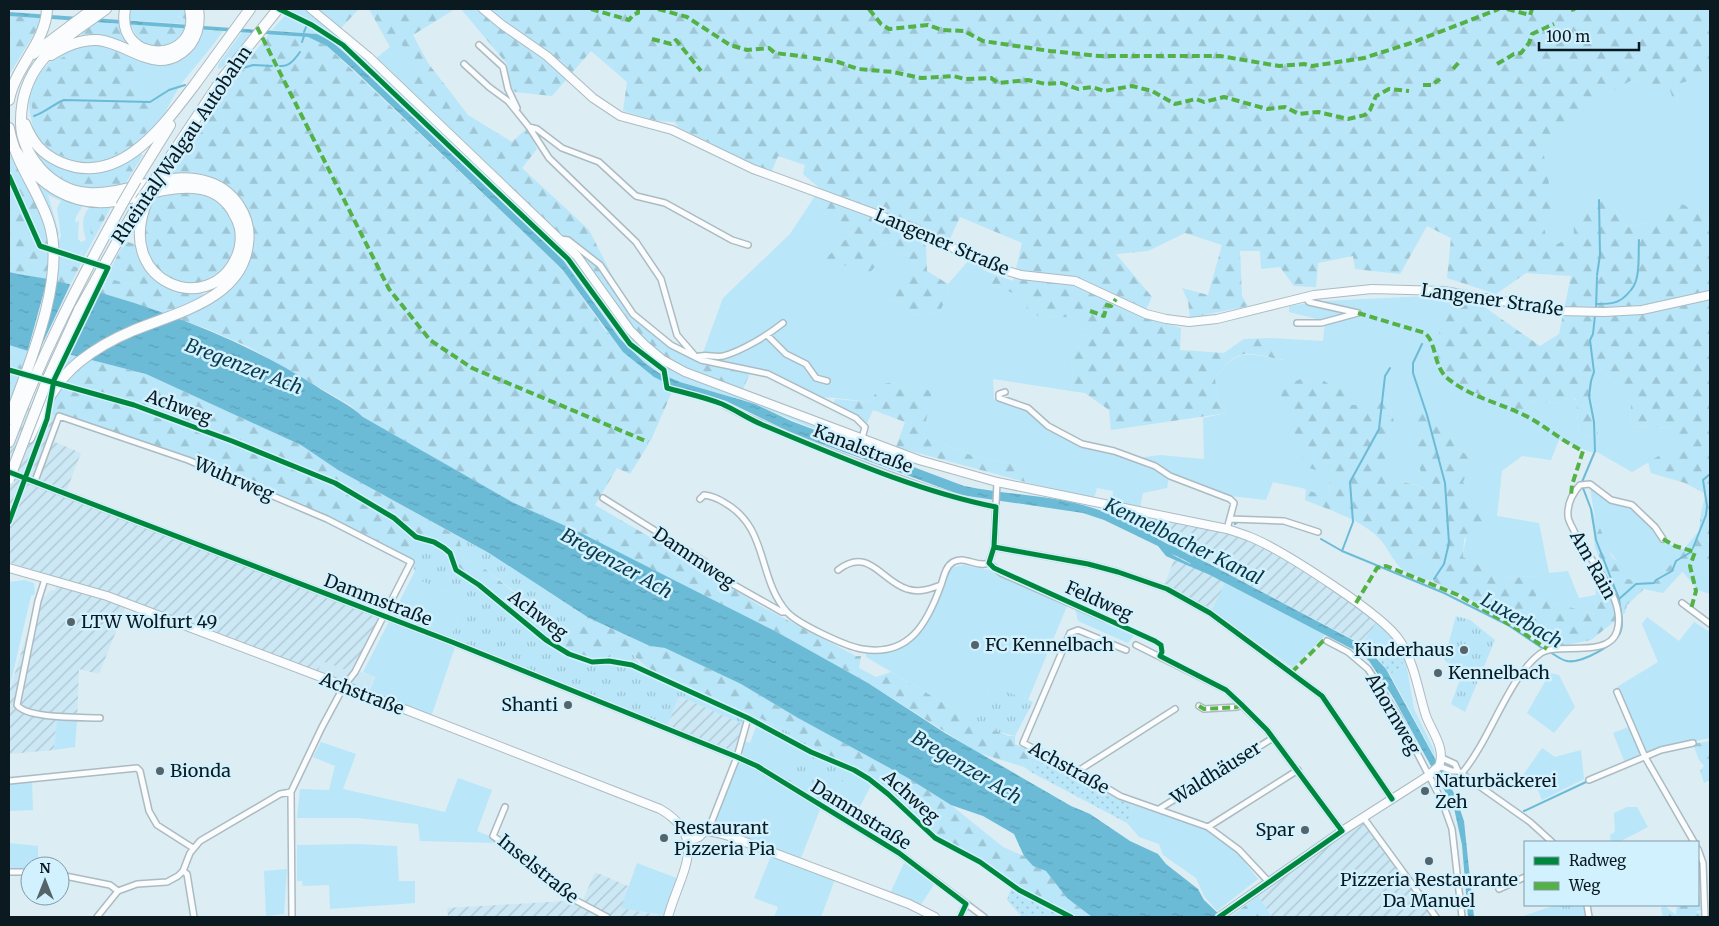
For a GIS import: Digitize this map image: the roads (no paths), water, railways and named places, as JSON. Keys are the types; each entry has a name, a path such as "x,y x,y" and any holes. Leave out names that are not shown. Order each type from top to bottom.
{"highway":[{"path":"9,100 13,83 43,27 47,9"},
{"path":"24,64 45,43 93,9"},
{"path":"9,479 50,395 78,362 98,348 121,336 205,302 232,280 248,250 249,232 246,218 231,196 212,183 192,179 165,181 105,194 80,192 67,187 46,173 31,155 22,131 22,108 25,90 39,64 58,43 106,9"},
{"path":"125,9 124,24 129,36 141,48 160,52 176,47 193,32"},
{"path":"190,9 195,20"},
{"path":"39,64 63,48 90,40 110,42 145,58 163,59 184,50 193,32 198,9"},
{"name":"Rheintal/Walgau Autobahn","path":"9,442 42,361 121,206 196,83 250,9"},
{"name":"Rheintal/Walgau Autobahn","path":"9,479 48,378 104,264 157,177 236,61 278,9"},
{"path":"22,108 30,138 46,154 69,165 97,166 120,159 144,145 196,83"},
{"path":"9,128 16,151 46,214 54,246 54,267 48,300 9,420"},
{"path":"16,151 42,181 57,191 78,200 115,201 181,188 201,189 215,194 232,211 240,232 239,250 227,272 213,283 193,288 172,284 154,273 145,260 140,243 144,200"}],"main road":[{"path":"311,9 369,57 577,256 630,330 663,360 692,375 919,460 997,485 1227,529 1256,539 1284,555 1387,626 1399,639 1409,658 1425,712 1441,750 1441,761 1428,776 1342,831 1219,917"},
{"name":"Langener Straße","path":"483,9 547,56 593,98 620,116 672,130 752,169 914,228 987,265 1003,271 1075,281 1146,314 1190,322 1217,319 1330,292 1409,288 1444,291 1570,311 1642,310 1709,295"},
{"name":"Achstraße","path":"9,568 107,596 660,809 676,819 687,837"},
{"path":"668,917 687,862 687,837 699,837 706,832 739,840 909,904 935,917"}],"street":[{"path":"479,45 503,67 508,90 517,110 549,158 636,242 662,279 677,335 696,356 701,360 768,374 856,418 865,427 862,438"},
{"path":"464,64 517,110"},
{"path":"529,127 537,129 562,148 599,162 636,196 665,203 732,240 748,245"},
{"path":"560,240 568,240 600,265 633,314 671,345 696,356 706,354 721,356 767,335 783,323"},
{"path":"1297,323 1321,323 1358,313 1309,302 1305,297"},
{"path":"767,335 786,354 806,364 816,378 827,381"},
{"path":"1005,392 1001,392 999,398 1028,408 1048,426 1082,444 1114,451 1155,466 1170,476 1230,499 1234,503 1227,529"},
{"name":"Kanalstraße","path":"724,405 751,420 860,464 960,500 996,506"},
{"name":"Wuhrweg","path":"34,481 59,416 188,460 327,519 410,562 382,616"},
{"name":"Dammstraße","path":"9,472 382,616 757,766 899,853 984,917"},
{"name":"Am Rain","path":"1460,772 1476,757 1518,679 1526,668 1542,653 1548,649 1586,648 1613,640 1617,634 1619,623 1615,601 1606,582 1581,544 1567,517 1571,496 1580,485 1590,484 1611,500 1632,505 1655,527 1663,539"},
{"path":"989,563 994,547 997,485"},
{"path":"700,499 704,495 713,497 733,507 746,520 758,542 773,589 787,612"},
{"name":"Dammweg","path":"603,498 705,562 716,573 742,590 850,646 869,650 888,648 918,632 932,610 947,567 960,560 978,564 989,563"},
{"path":"1230,519 1284,521 1318,532"},
{"path":"994,547 1088,564 1164,588 1225,622 1315,690 1327,702 1392,799"},
{"path":"838,570 848,562 860,562 874,566 897,584 909,590 926,590 941,585"},
{"name":"Feldweg","path":"989,563 1001,573 1106,620"},
{"path":"45,579 39,596 17,706 24,712 73,718 100,718"},
{"path":"1682,603 1710,624"},
{"path":"292,917 291,792 344,686 355,672 382,616"},
{"name":"Achstraße","path":"1126,650 1078,630 1070,633 1023,743 1078,771 1120,796 1208,827 1239,850 1268,881"},
{"name":"Ahornweg","path":"1327,641 1348,652 1368,669 1397,714 1442,800 1452,829 1462,917"},
{"path":"1136,645 1226,690 1273,738 1342,831"},
{"path":"1617,692 1645,757 1693,841"},
{"path":"1199,706 1204,709 1212,709 1237,707 1241,704"},
{"path":"1078,771 1175,709"},
{"path":"706,832 736,757 748,718"},
{"name":"Waldhäuser","path":"1159,809 1273,738"},
{"path":"1589,780 1661,750 1693,743"},
{"path":"1441,761 1452,771 1460,772"},
{"path":"1441,761 1455,764 1460,772 1530,822 1551,841"},
{"path":"9,781 136,768 140,771 149,811 157,825 193,848"},
{"path":"1208,827 1298,770"},
{"path":"97,917 118,891 137,884 167,882 183,871 193,848 200,841 280,794 291,792"},
{"name":"Inselstraße","path":"505,807 493,836 549,875 575,900 607,917"},
{"path":"1363,817 1436,917"},
{"path":"1699,852 1703,862 1705,917"},
{"path":"183,871 187,874 194,917"},
{"path":"70,877 110,885 118,891"},
{"path":"1500,889 1524,877"},
{"path":"960,917 966,904"}],"water":[{"path":"9,12 317,34 331,41 347,55 563,260 620,339 645,363 659,373 680,382 755,404 791,421 964,486 1062,500 1104,512 1127,522 1180,551 1177,556 1171,554 1190,564 1194,556 1366,647 1386,669 1455,795 1464,821 1474,917 1468,917 1462,845 1454,808 1393,697 1369,661 1358,652 1210,575 1166,556 1158,546 1104,520 1083,513 961,495 792,433 726,401 674,387 654,377 623,352 562,269 327,46 308,37 9,16"},
{"name":"Bregenzer Ach","path":"9,272 57,281 158,311 223,337 286,368 346,404 363,417 512,502 579,532 775,631 868,683 945,733 1071,806 1090,814 1130,841 1158,854 1166,864 1198,889 1204,900 1222,917 1092,917 1067,898 1046,871 1033,866 1024,856 1014,834 983,816 951,805 908,778 798,718 741,684 665,648 650,646 589,618 489,553 338,470 301,445 146,374 68,354 28,351 9,345"}],"waterway":[{"path":"304,32 306,27"},
{"path":"302,42 304,36"},
{"path":"280,66 289,64 300,52"},
{"path":"237,70 253,65 272,66"},
{"path":"34,116 64,100 150,102 169,90 185,85"},
{"path":"1597,275 1600,255 1599,200"},
{"path":"1631,290 1638,273 1639,240"},
{"path":"1596,309 1597,277"},
{"path":"1596,304 1606,304 1623,299 1630,291"},
{"path":"1582,482 1595,451 1594,422 1589,396 1594,372 1590,340 1593,334 1595,315"},
{"path":"1422,344 1413,363 1413,373 1427,415 1445,483 1449,543 1444,564 1434,579"},
{"path":"1342,551 1353,522 1350,482 1379,429 1385,376 1390,368"},
{"name":"Luxerbach","path":"1693,548 1706,515 1707,506 1703,480 1710,474"},
{"path":"1583,488 1591,509 1596,540 1619,599"},
{"name":"Luxerbach","path":"1235,524 1239,520"},
{"name":"Luxerbach","path":"1321,539 1342,551 1444,593 1508,625 1545,650"},
{"name":"Kennelbacher Kanal","path":"1171,549 1199,564"},
{"name":"Luxerbach","path":"1550,652 1563,660 1573,661 1589,656 1606,647 1621,630 1622,619 1619,599 1636,584 1654,583 1672,571 1676,561 1691,552"},
{"path":"1524,811 1586,782"}],"place":[{"name":"LTW Wolfurt 49","path":"71,622"},
{"name":"FC Kennelbach","path":"975,645"},
{"name":"Kinderhaus","path":"1464,650"},
{"name":"Kennelbach","path":"1438,673"},
{"name":"Shanti","path":"568,705"},
{"name":"Bionda","path":"160,771"},
{"name":"Naturbäckerei Zeh","path":"1425,791"},
{"name":"Spar","path":"1305,830"},
{"name":"Restaurant Pizzeria Pia","path":"664,838"},
{"name":"Pizzeria Restaurante Da Manuel","path":"1429,861"}]}
